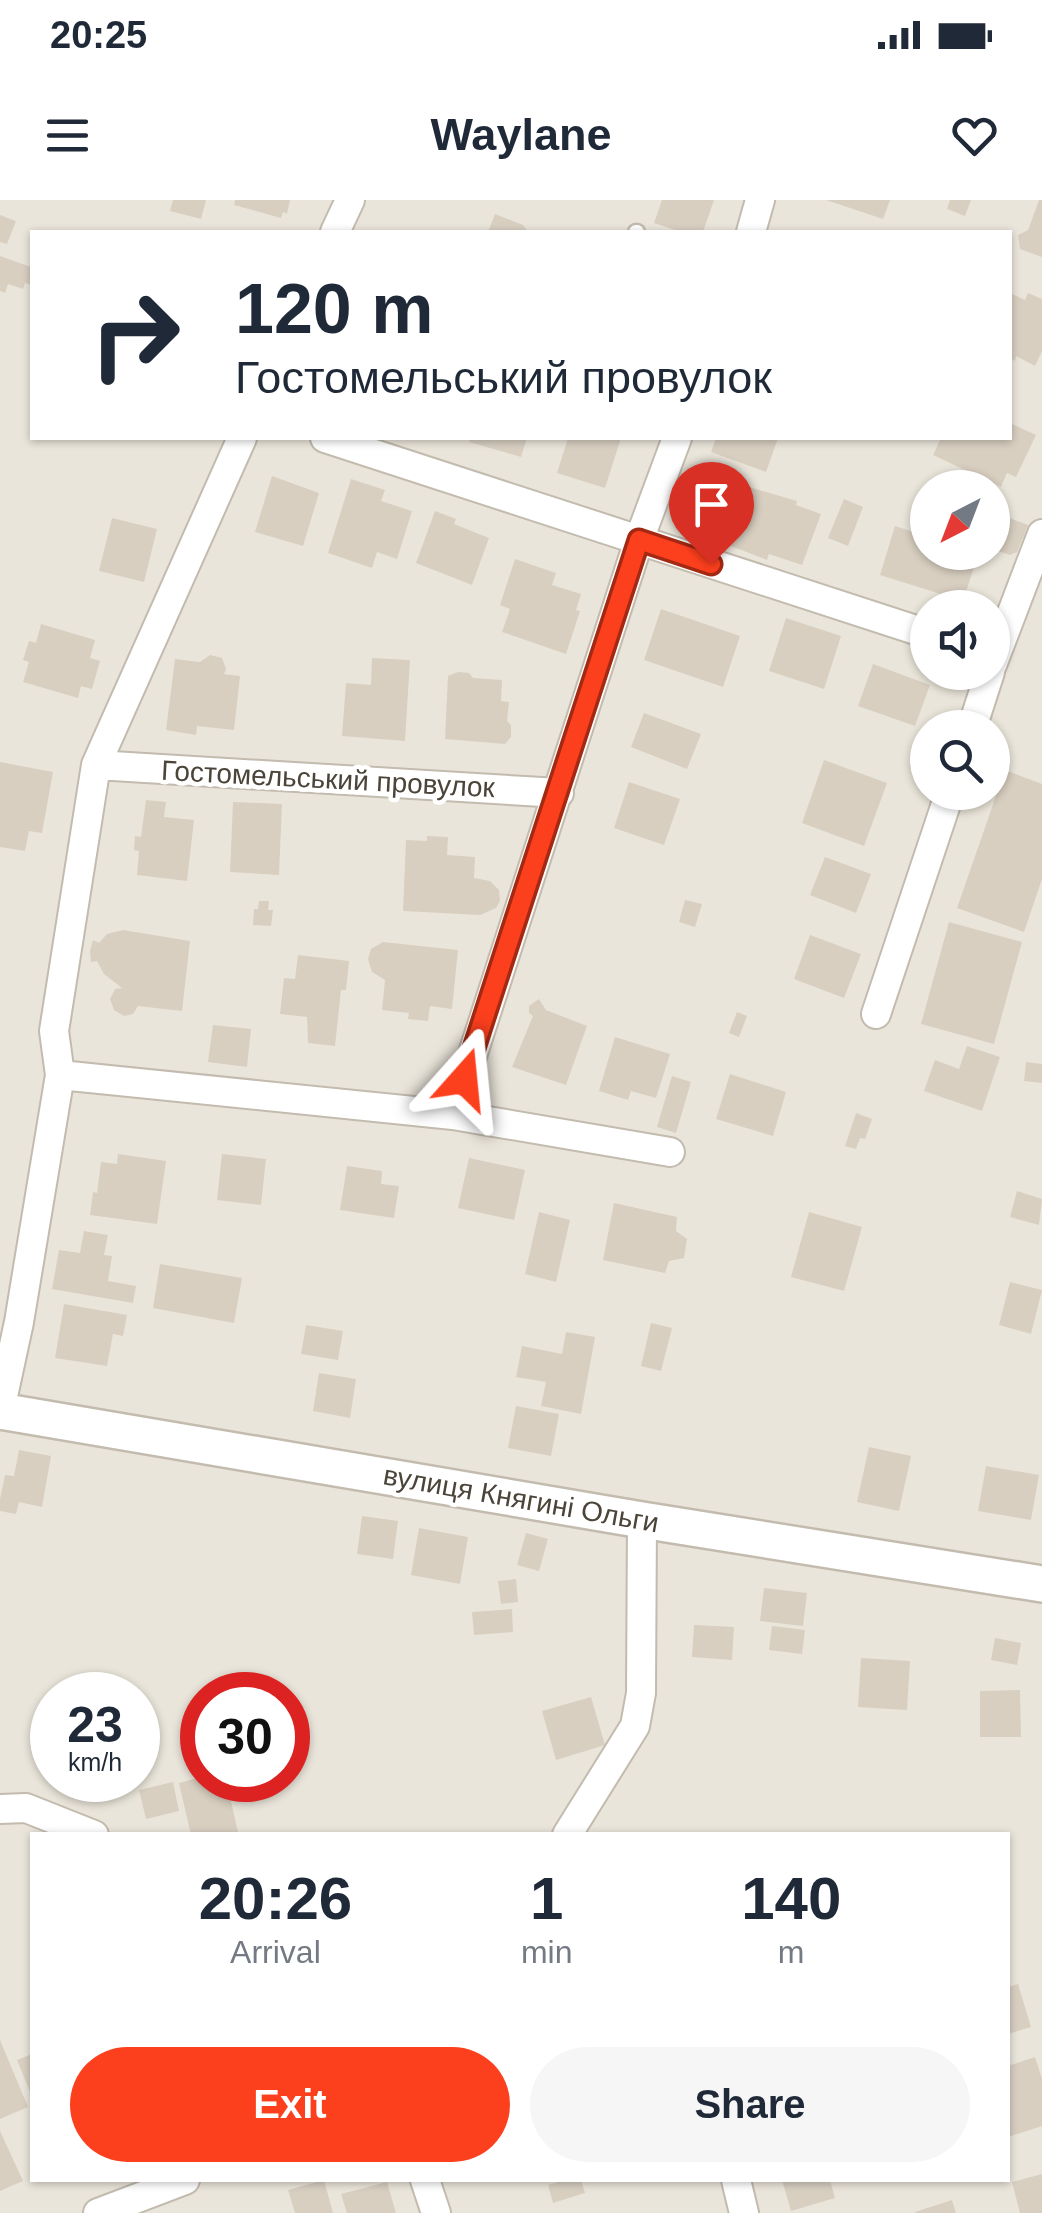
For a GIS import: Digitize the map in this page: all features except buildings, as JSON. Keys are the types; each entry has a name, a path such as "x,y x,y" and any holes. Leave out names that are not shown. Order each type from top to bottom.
{"street":[{"path":"336,230 350,200"},
{"path":"752,230 760,200"},
{"path":"0,1410 19,1322 60,1074 54,1032 96,765 241,440"},
{"path":"330,440 910,628"},
{"path":"452,1115 639,540 677,440"},
{"path":"1010,618 1042,534"},
{"name":"Гостомельський провулок","path":"96,765 559,793"},
{"path":"876,1014 944,810"},
{"path":"60,1074 452,1115 670,1152"},
{"name":"вулиця Княгині Ольги","path":"0,1410 1042,1584"},
{"path":"570,1832 634,1726 641,1694 642,1520"},
{"path":"0,1809 26,1808 86,1832"},
{"path":"98,2213 180,2182"},
{"path":"426,2182 436,2213"},
{"path":"736,2182 744,2213"}],"shaded area":[{"path":"0,200 1042,200 1042,2213 0,2213"}],"route":[{"path":"464,1079 639,540 711,564"}]}
